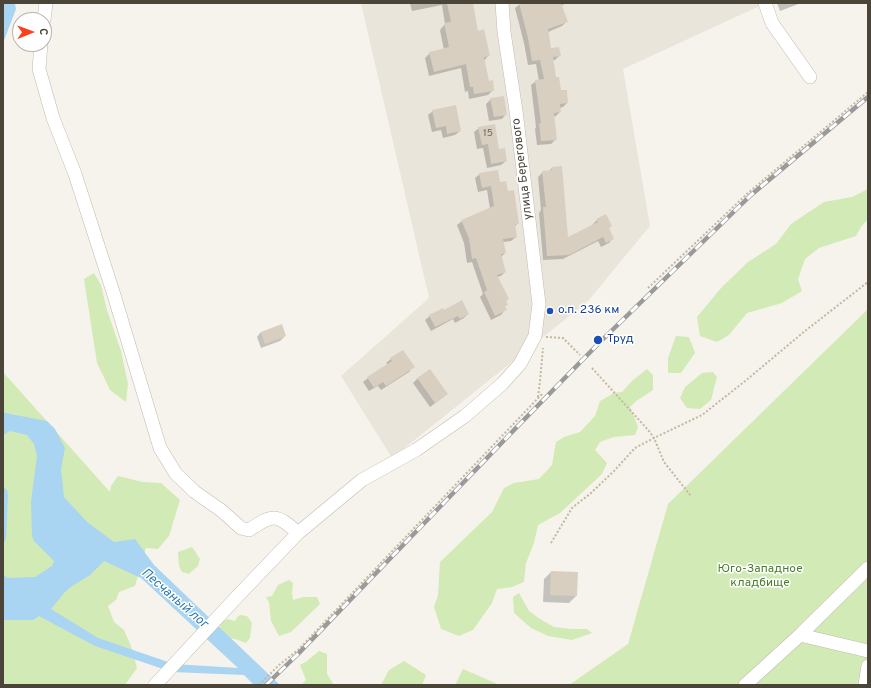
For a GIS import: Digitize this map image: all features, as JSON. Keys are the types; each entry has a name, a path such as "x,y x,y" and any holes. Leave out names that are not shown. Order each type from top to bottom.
{"street":[{"name":"улица Берегового","path":"502,3 504,32 516,112 539,304 540,336"},
{"path":"765,3 772,23 810,77"},
{"path":"40,52 39,69 53,118 78,181 160,448 176,474 195,492 222,511 241,528 249,530 263,521 275,518 284,521 298,533"},
{"path":"156,684 298,533 362,480 416,450 465,416 502,384 520,364 540,336"},
{"path":"745,685 800,635 868,568"},
{"path":"800,635 868,651"},
{"path":"865,685 868,666"}],"path":[{"path":"648,288 748,192 868,92"},
{"path":"551,543 572,508 591,493 635,448 702,415 868,282"},
{"path":"538,398 540,381 540,336 562,338 580,356"},
{"path":"592,368 650,431 664,462 691,496"},
{"path":"259,685 279,665 298,650 542,394"}],"shaded area":[{"path":"361,3 766,3 623,69 650,226 588,301 392,458 341,376 429,298"}],"green space":[{"path":"868,189 868,219 856,236 819,248 805,259 798,279 802,291 782,303 747,313 729,335 717,342 700,336 697,317 721,288 748,262 776,244 791,224 824,202 852,197"},
{"path":"94,273 101,285 107,310 121,351 128,384 126,402 110,390 97,363 84,279"},
{"name":"Юго-Западное кладбище","path":"868,309 868,685 569,685 628,644 668,504"},
{"path":"676,336 689,337 695,353 681,373 668,373 668,358"},
{"path":"647,369 653,375 653,390 636,401 630,407 638,427 635,435 614,437 600,442 595,450 607,463 602,474 560,513 538,525 534,543 526,563 524,582 512,587 497,589 492,603 473,630 459,636 441,629 434,607 438,595 440,562 492,512 504,488 514,483 539,479 552,465 556,442 564,437 580,432 595,416 600,401 614,393 622,392 632,381"},
{"path":"3,372 110,492 111,486 118,476 143,482 161,483 180,500 169,536 158,549 146,548 135,586 119,592 116,600 108,606 114,622 124,630 131,646 137,668 125,685 3,685"},
{"path":"713,372 717,377 711,400 700,409 687,408 680,398 685,387 702,373"},
{"path":"192,547 200,559 198,566 189,574 182,572 179,566 178,552"},
{"path":"289,580 293,583 293,600 303,597 317,597 320,604 291,632 279,636 271,621 269,602 266,597 272,596 278,585"},
{"path":"519,593 529,611 554,627 587,629 592,633 572,640 548,636 531,628 514,613 513,597"},
{"path":"238,616 247,616 252,623 250,638 246,643 227,638 220,632 220,622 228,619 235,621"},
{"path":"319,651 327,654 327,674 334,685 301,685 306,680 300,665"},
{"path":"404,661 426,675 422,685 381,685 389,670"},
{"path":"463,669 500,685 455,685"}],"water":[{"path":"3,3 15,3 16,9 15,12 12,12 12,19 3,43"},
{"name":"Песчаный лог","path":"3,412 47,421 55,429 65,448 61,469 64,497 87,522 114,542 135,539 154,565 280,685 254,685 244,675 172,672 95,646 39,616 33,620 3,620 3,575 8,578 35,577 52,566 54,561 34,541 32,536 31,502 37,456 34,444 27,435 10,431 3,435","holes":["104,561 141,578 238,668 174,664 98,638 51,609 64,593 72,586 90,575"]},
{"path":"3,487 7,490 8,495 6,538 3,546"}],"building":[{"path":"447,3 473,3 478,31 484,29 490,56 484,57 489,81 493,80 494,91 474,94 473,87 470,87 466,64 434,72 429,52 449,47 444,23 451,22"},
{"path":"519,3 561,3 568,22 548,29 551,48 559,47 561,56 553,57 556,77 559,77 561,90 567,90 568,103 560,104 561,112 554,113 557,140 541,141 539,123 541,123 535,80 544,79 540,60 532,61"},
{"path":"504,96 507,115 494,117 490,98"},
{"path":"456,105 461,131 447,134 446,126 436,128 432,110"},
{"path":"495,124 499,149 505,148 507,161 491,164 488,144 482,145 478,127"},
{"path":"562,166 568,237 598,222 596,219 606,214 612,226 609,228 614,239 606,243 603,237 569,255 547,256 543,207 546,207 542,171 552,170 552,167"},
{"path":"498,170 500,182 506,181 508,191 514,190 519,224 515,224 517,237 503,239 506,253 501,254 506,272 497,275 509,299 506,300 508,305 505,306 507,310 495,316 484,292 487,290 476,258 472,259 469,238 461,220 494,206 491,186 482,188 479,173"},
{"path":"462,300 469,314 460,319 458,316 435,327 429,315 443,308 444,310"},
{"path":"282,324 286,336 265,344 261,332"},
{"path":"403,350 415,367 386,386 383,382 374,388 367,377 392,361 390,358"},
{"path":"430,369 448,394 435,403 417,378"},
{"path":"551,571 578,572 577,596 550,595"}],"railway":[{"path":"266,685 299,653 600,342 751,195 868,97"}],"place":[{"name":"о.п. 236 км","path":"550,311"},
{"name":"Труд","path":"598,340"}]}
